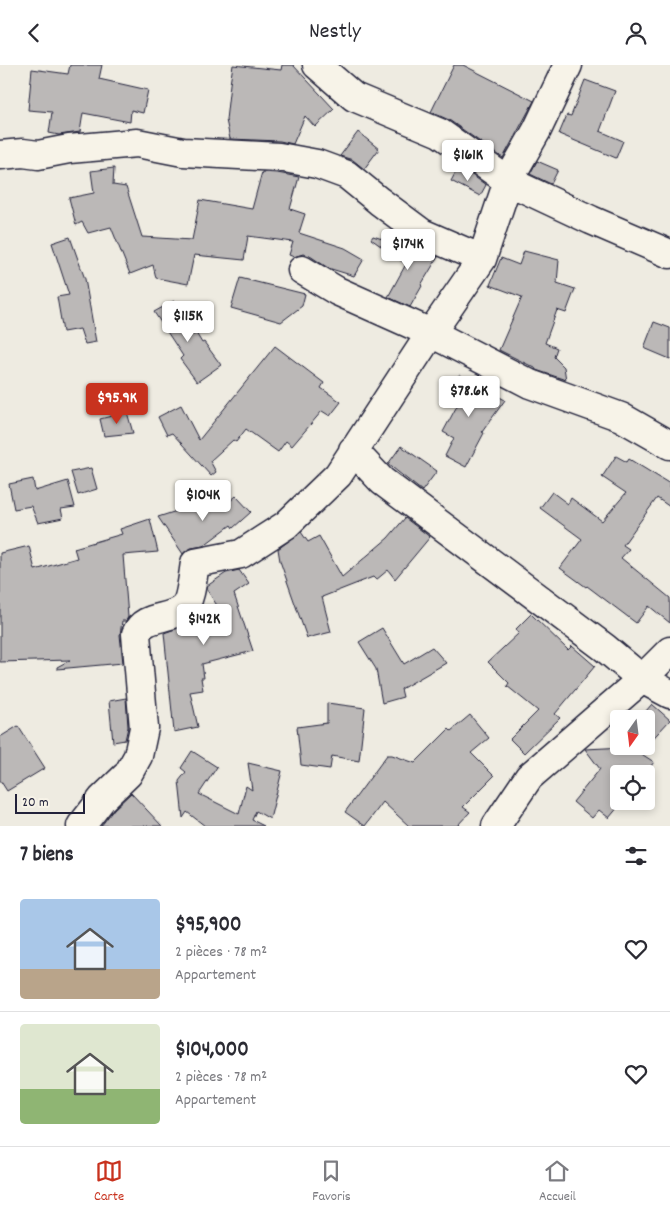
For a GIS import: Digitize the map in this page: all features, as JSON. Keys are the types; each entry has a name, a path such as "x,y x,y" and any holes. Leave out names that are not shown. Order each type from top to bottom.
{"street":[{"path":"317,65 354,97 440,133 508,181 670,254"},
{"path":"81,826 102,799 128,774 138,756 144,728 136,634 138,628 142,623 174,614 183,608 187,602 195,563 241,555 286,525 338,475 482,259 508,181 537,130 568,65"},
{"path":"0,155 23,153 38,155 69,149 137,143 183,152 279,157 317,163 347,175 422,233 482,259"},
{"path":"302,270 337,291 431,333 530,384 621,417 670,445"},
{"path":"353,450 382,481 605,648 642,679 670,694"},
{"path":"496,826 529,777 642,679 670,651"}],"building":[{"path":"70,65 102,65 99,79 148,90 143,113 131,110 130,122 83,113 80,132 59,135 49,133 52,112 28,110 32,69 68,74"},
{"path":"233,65 281,70 282,65 293,65 334,109 315,127 305,116 293,144 280,141 230,139 226,120"},
{"path":"454,65 463,65 534,101 503,158 449,120 431,112"},
{"path":"585,80 615,91 600,131 623,141 616,158 559,134 567,115 571,116"},
{"path":"358,132 379,149 364,169 353,160 340,156"},
{"path":"537,161 558,170 551,184 530,174"},
{"path":"459,166 486,185 480,196 451,181"},
{"path":"114,168 113,185 126,187 142,237 192,240 200,200 252,209 262,172 277,173 299,177 290,209 305,214 299,233 345,248 364,259 354,276 328,268 310,256 303,254 294,257 289,255 293,242 248,236 244,260 194,255 188,284 156,278 153,265 130,274 111,227 88,233 82,222 76,225 69,198 94,193 91,171"},
{"path":"373,236 438,257 410,307 388,297 406,264 371,239"},
{"path":"70,237 85,279 96,342 85,344 80,329 63,332 57,297 69,295 52,243"},
{"path":"524,251 559,260 557,283 575,289 566,313 557,310 545,343 557,348 554,357 564,367 566,380 536,370 499,350 522,297 490,285 501,258 519,265"},
{"path":"240,278 305,294 302,306 281,322 231,308"},
{"path":"174,301 193,335 196,333 221,365 197,382 180,359 183,356 154,312"},
{"path":"654,322 670,328 670,359 644,348"},
{"path":"275,346 324,383 321,388 341,402 330,416 322,411 292,446 286,441 278,452 246,429 236,442 233,440 210,461 216,472 211,476 172,433 167,435 158,417 181,405 199,440"},
{"path":"459,375 505,400 482,432 484,433 466,467 445,456 454,438 443,432 458,404 446,398"},
{"path":"127,412 133,433 104,436 100,419"},
{"path":"401,446 437,471 422,491 388,464"},
{"path":"616,456 627,462 629,459 670,484 670,507 657,498 623,545 629,549 621,558 670,598 670,623 649,606 636,623 560,568 582,539 540,508 552,492 568,504 571,498 602,521 626,493 602,477"},
{"path":"91,468 97,489 78,495 71,472"},
{"path":"33,479 35,491 68,481 75,507 61,509 63,518 38,523 31,506 14,509 9,484"},
{"path":"206,492 221,509 236,496 251,512 233,528 231,525 203,546 191,548 183,554 158,517 183,509 185,511"},
{"path":"405,518 430,537 395,579 388,570 376,580 373,577 322,597 331,632 307,638 280,561 278,549 301,532 308,542 319,536 342,577 388,538"},
{"path":"150,519 158,552 123,555 128,617 126,621 122,621 120,635 123,663 57,669 57,667 70,660 0,662 0,553 29,546 35,570 77,558 74,548 122,534 120,529"},
{"path":"239,570 249,584 234,594 253,651 202,664 204,678 201,678 203,690 190,692 198,727 174,732 164,633 186,625 198,613 218,607 207,590 207,586 226,573"},
{"path":"531,614 568,650 572,646 595,666 555,714 560,718 524,753 510,739 538,711 507,686 509,683 488,662 519,633 516,629"},
{"path":"382,628 404,664 432,647 446,663 401,689 403,697 382,703 376,669 359,642"},
{"path":"126,698 128,727 125,740 113,742 109,701"},
{"path":"327,703 365,708 359,761 332,756 330,769 301,765 297,727 327,723"},
{"path":"652,704 670,720 655,736 655,710 647,710"},
{"path":"470,715 489,738 471,753 494,776 463,807 470,812 457,826 409,826 383,802 365,826 345,812 387,755 415,763 449,729 451,731"},
{"path":"18,726 45,768 7,791 0,780 0,737"},
{"path":"610,748 610,755 643,755 654,762 652,765 610,765 610,810 616,810 609,818 599,810 592,818 573,802 600,769 585,749"},
{"path":"192,751 217,767 199,794 239,814 246,786 252,790 248,763 282,771 270,819 256,811 252,820 264,826 205,826 187,812 183,818 179,781 186,772 181,768"},
{"path":"131,793 162,826 101,826 114,809"}]}
